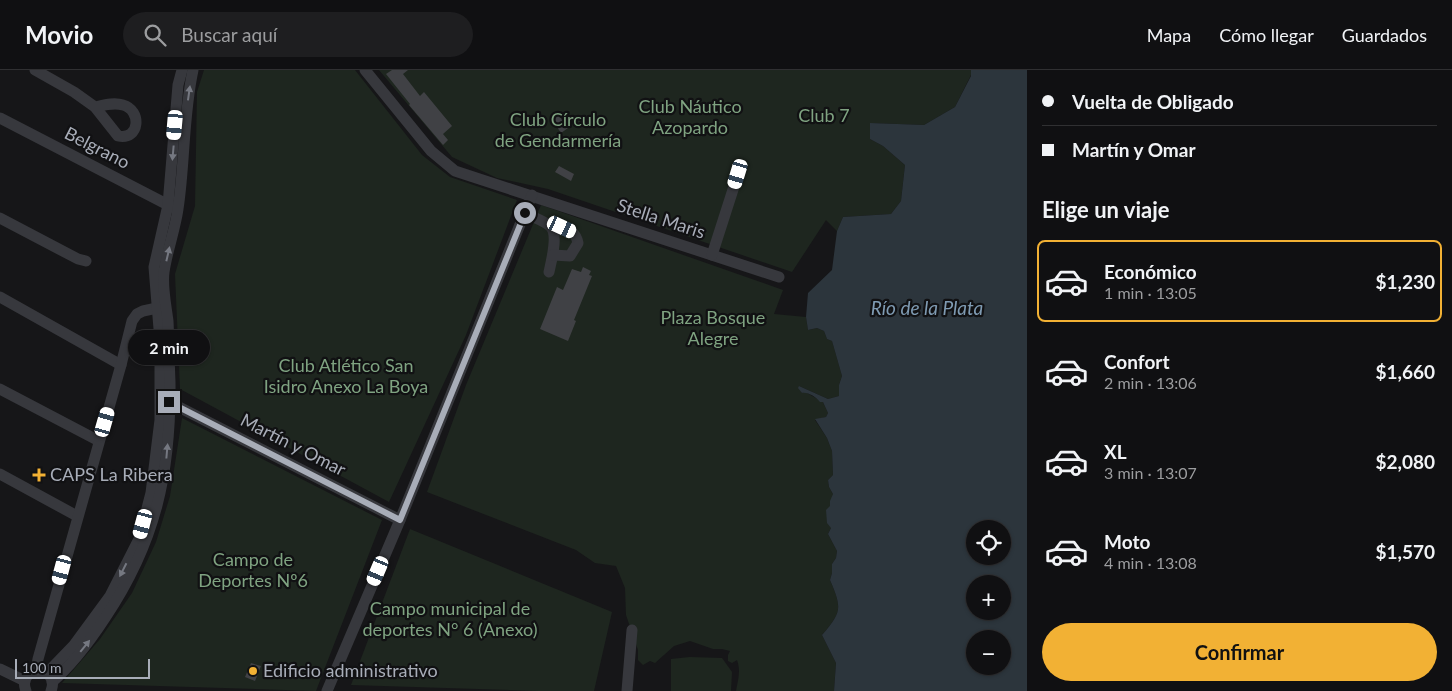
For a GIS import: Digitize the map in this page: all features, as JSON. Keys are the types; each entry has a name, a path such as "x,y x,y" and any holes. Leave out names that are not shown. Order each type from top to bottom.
{"street":[{"path":"35,70 74,92 95,107"},
{"path":"50,683 74,645 110,596 139,539 151,493 160,420 160,341 154,267 173,207 178,86 182,70"},
{"path":"50,683 64,672 94,635 122,593 140,557 154,521 162,491 168,452 169,402 169,338 164,273 188,92 193,70"},
{"name":"Stella Maris","path":"365,70 431,151 455,170 779,277"},
{"name":"Belgrano","path":"0,118 173,207"},
{"path":"712,255 738,174"},
{"path":"327,691 400,520 532,195"},
{"path":"525,213 550,226 553,230 553,255 549,272"},
{"path":"0,218 78,259 86,261"},
{"path":"553,230 562,227 573,232 578,243 570,256 553,255"},
{"path":"0,297 121,365"},
{"path":"50,683 38,659 132,321 137,314 157,308"},
{"path":"0,389 99,441"},
{"name":"Martín y Omar","path":"169,402 400,520"},
{"path":"0,474 77,516"},
{"path":"628,691 632,630"},
{"path":"0,669 25,686 31,673 50,683"}],"green space":[{"name":"Club Atlético San Isidro Anexo La Boya","path":"204,70 355,70 422,155 450,177 517,200 466,335 389,502 180,389 175,274 195,206 197,92"},
{"path":"379,70 971,70 971,75 955,107 924,125 870,123 870,139 883,146 905,165 901,201 891,214 843,217 837,231 826,220 792,272 548,189 497,178 452,157"},
{"name":"Plaza Bosque Alegre","path":"541,205 783,290 774,314 806,317 808,330 817,328 824,331 827,339 832,341 842,376 839,385 839,396 828,399 799,386 802,393 805,392 823,402 828,413 826,417 815,420 827,438 832,451 833,475 828,480 833,494 831,528 828,534 837,551 836,558 832,564 830,580 837,597 838,609 833,621 822,635 836,663 834,691 736,691 739,668 737,660 732,663 728,661 730,651 713,649 690,641 674,646 655,663 650,661 643,665 638,660 638,650 626,615 625,588 616,566 595,563 576,550 427,492 466,385"},
{"name":"Campo de Deportes Nº6","path":"182,418 382,520 316,691 62,683 100,639 132,593 156,542 170,496"},
{"name":"Campo municipal de deportes N° 6 (Anexo)","path":"410,529 612,612 594,691 351,685"},
{"path":"690,657 722,658 732,672 731,691 671,691 671,659"}],"water":[{"name":"Río de la Plata","path":"971,70 1027,70 1027,691 834,691 836,663 822,635 833,621 838,609 837,597 830,580 832,564 836,558 837,551 828,534 831,528 827,523 826,510 830,506 833,494 828,480 833,475 832,451 827,438 815,419 826,417 828,413 823,402 809,394 802,393 798,388 799,386 828,399 839,396 839,385 842,376 832,341 827,339 824,331 817,328 808,330 806,317 808,293 832,270 837,231 843,217 891,214 901,201 905,165 883,146 870,139 870,123 924,125 955,107 971,76"}],"building":[{"path":"392,70 408,70 403,74 420,96 424,92 452,126 443,134 448,140 443,145 386,74"},
{"path":"557,113 568,128 561,133 551,118"},
{"path":"559,166 574,174 571,181 555,172"},
{"path":"583,267 591,271 589,275 592,276 574,320 576,321 568,341 540,329 557,287 563,290 572,269 581,272"},
{"name":"Edificio administrativo","path":"251,663 261,666 255,681 245,677"}],"place":[{"name":"CAPS La Ribera","path":"39,475"},
{"name":"Edificio administrativo","path":"253,671"}],"route":[{"path":"169,402 400,520 525,213"}],"park label":[{"name":"Club 7","path":"824,116"},
{"name":"Club Náutico Azopardo","path":"690,117"},
{"name":"Club Círculo de Gendarmería","path":"558,130"}]}
